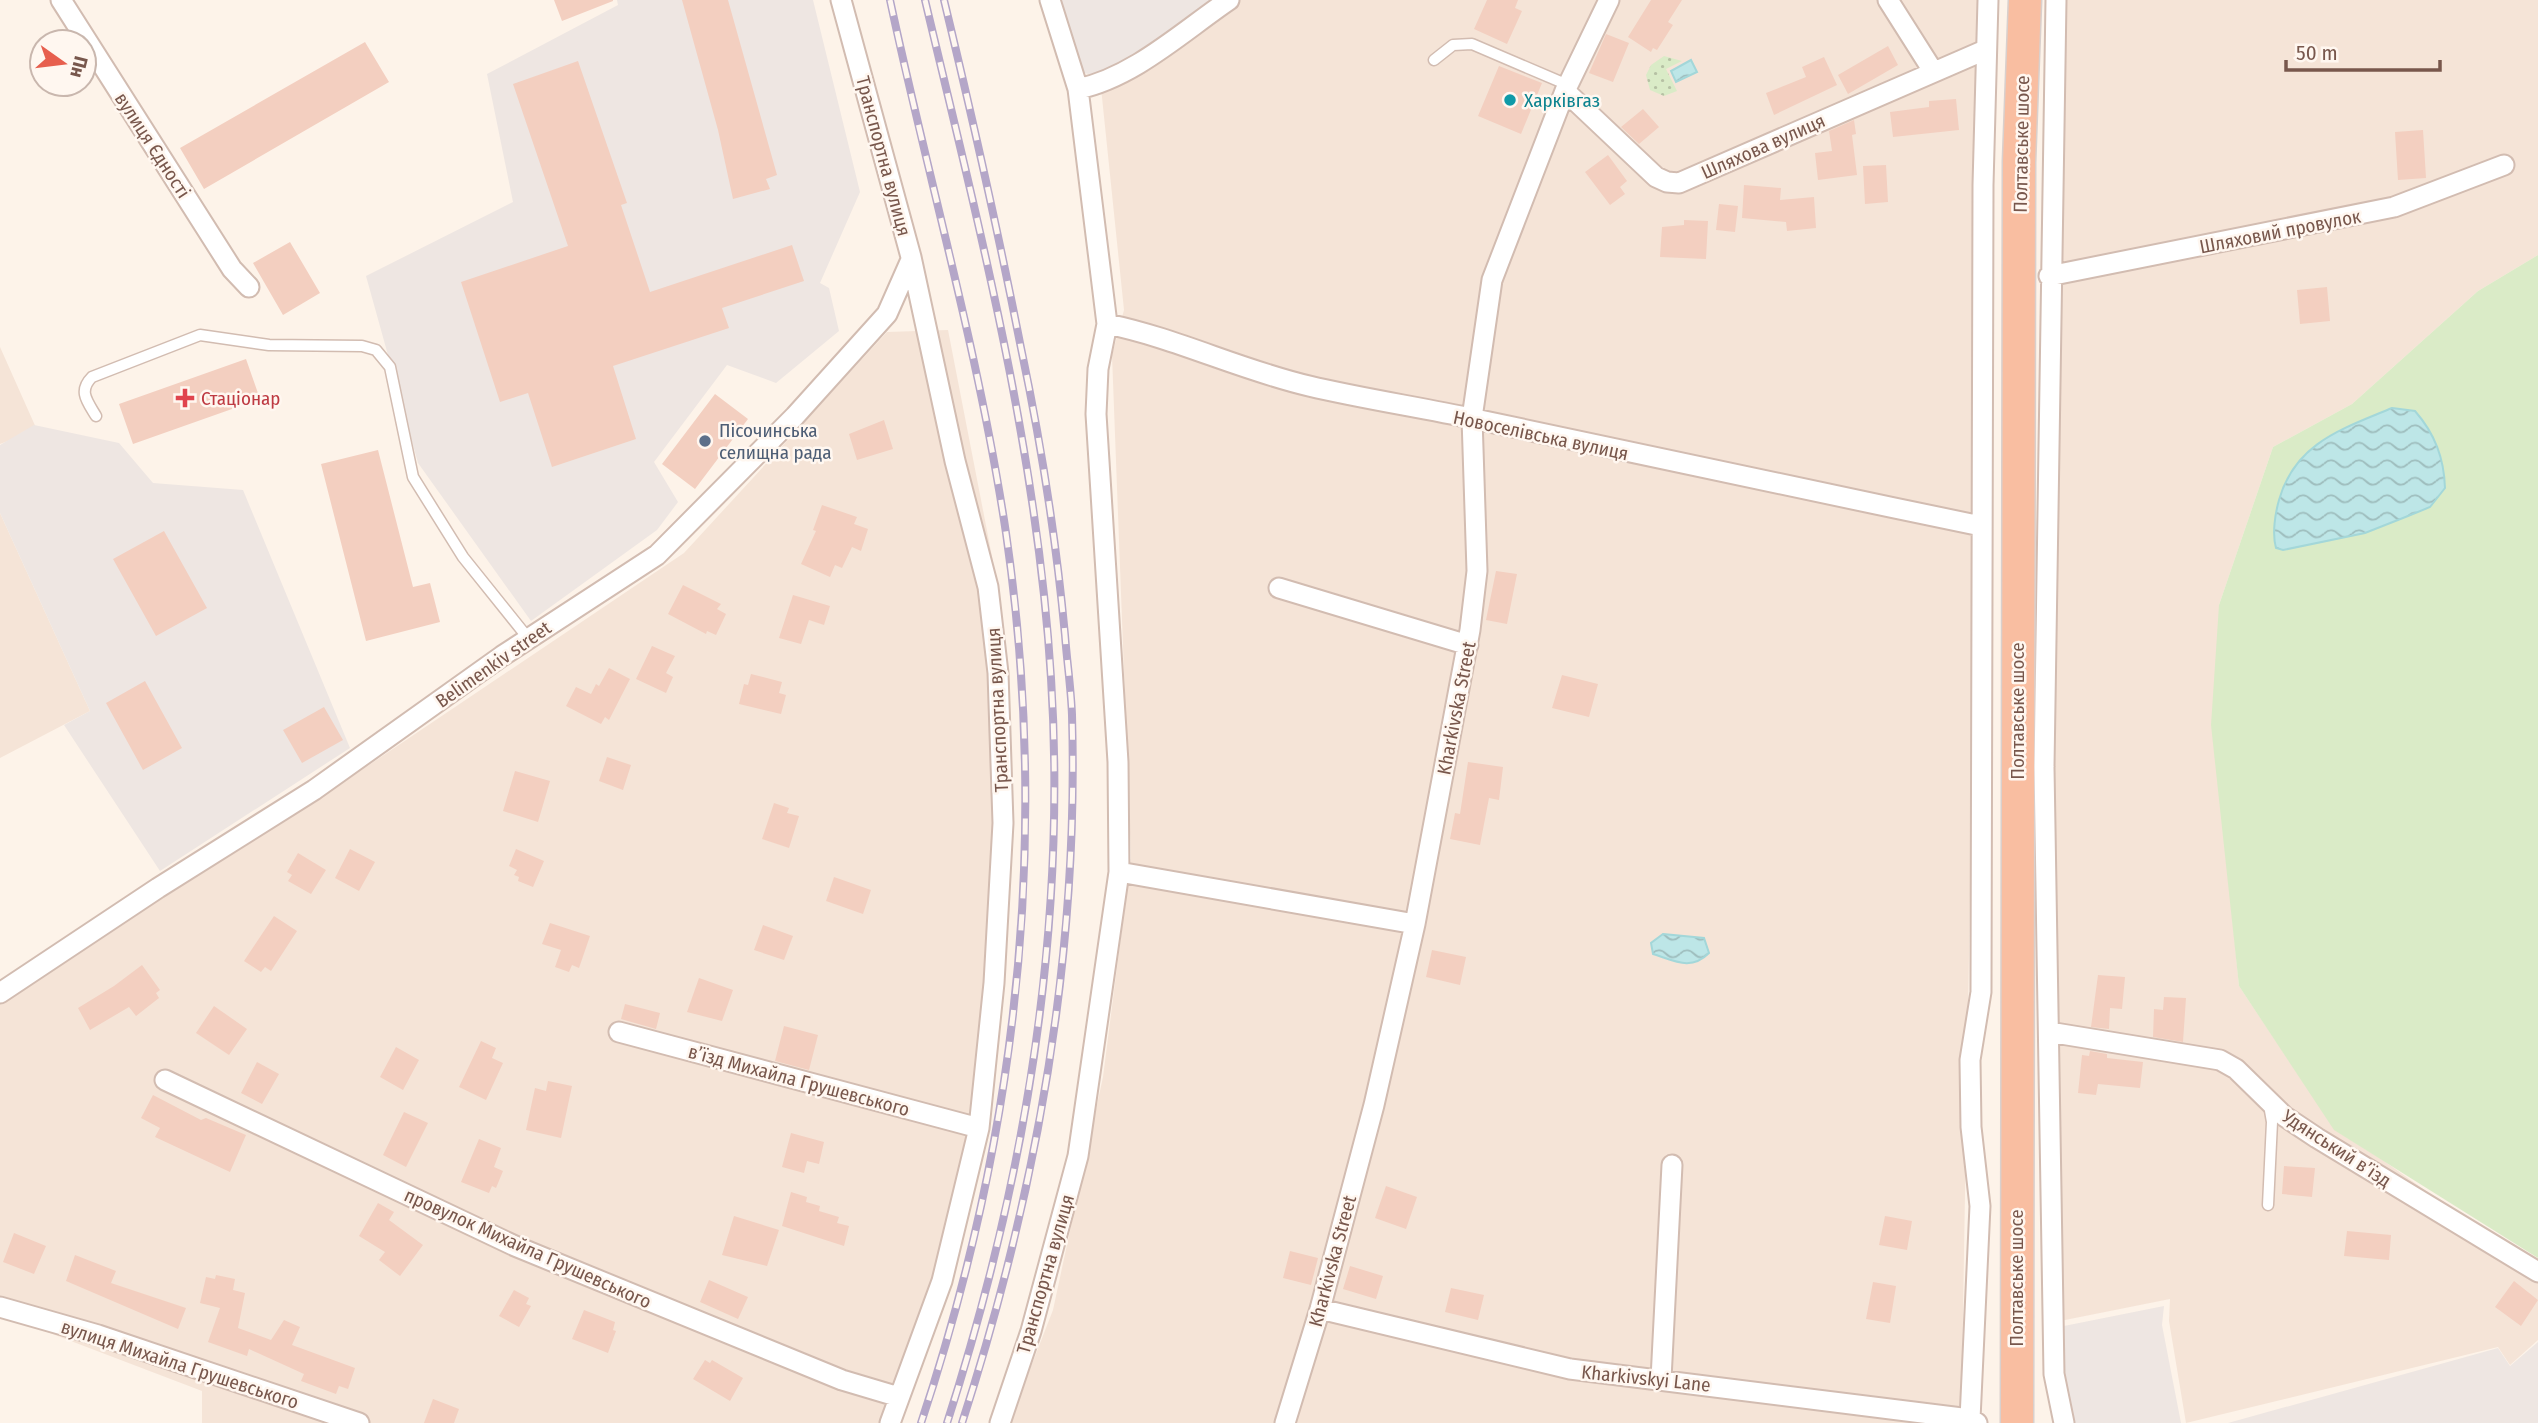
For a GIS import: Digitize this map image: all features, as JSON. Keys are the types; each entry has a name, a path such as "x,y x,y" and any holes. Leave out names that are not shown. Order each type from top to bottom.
{"highway":[{"name":"Полтавське шосе","path":"2017,1423 2019,189 2025,0"}],"street":[{"name":"вулиця Єдності","path":"61,0 232,269 249,287"},
{"name":"Транспортна вулиця","path":"841,0 911,257 955,461 988,587 998,673 1003,823 994,983 979,1128 942,1281 890,1423"},
{"name":"Транспортна вулиця","path":"1000,1423 1031,1331 1078,1156 1119,872 1118,762 1096,414 1098,369 1107,324 1079,89 1049,0"},
{"path":"1079,89 1103,84 1135,65 1228,0"},
{"name":"Kharkivska Street","path":"1285,1423 1320,1309 1374,1105 1415,924 1468,645 1477,570 1472,418 1492,280 1566,88 1609,0"},
{"path":"1888,0 1933,71"},
{"path":"1972,1422 1980,1206 1971,1127 1970,1060 1981,992 1981,526 1985,50 1988,0"},
{"path":"2064,1423 2054,1374 2045,753 2049,276 2055,4 2073,0"},
{"name":"Шляхова вулиця","path":"1566,88 1656,177 1673,183 1685,181 1985,50"},
{"name":"Шляховий провулок","path":"2049,276 2394,207 2504,165"},
{"name":"Belimenkiv street","path":"0,993 158,888 314,790 528,639 657,555 694,521 887,314 902,284 911,257"},
{"name":"Новоселівська вулиця","path":"1107,324 1132,329 1272,378 1981,526"},
{"path":"1279,588 1468,645"},
{"path":"1119,872 1415,924"},
{"name":"в’їзд Михайла Грушевського","path":"619,1032 979,1128"},
{"name":"Удянський в’їзд","path":"2049,1032 2220,1060 2236,1069 2284,1116 2538,1272"},
{"name":"провулок Михайла Грушевського","path":"165,1080 516,1246 842,1380 899,1396"},
{"path":"1661,1379 1672,1165"},
{"name":"вулиця Михайла Грушевського","path":"0,1307 98,1335 359,1423"},
{"name":"Kharkivskyi Lane","path":"1320,1309 1538,1363 1972,1422"}],"lane":[{"path":"1434,60 1454,45 1472,44 1566,88"},
{"path":"96,416 83,393 85,385 92,377 200,335 270,345 362,346 376,350 390,367 413,477 463,556 528,639"},
{"path":"2268,1205 2272,1122 2269,1101"}],"shaded area":[{"path":"617,0 813,0 860,192 820,283 829,288 839,331 776,383 727,365 654,462 678,502 657,530 531,621 418,463 366,276 513,202 487,74 618,5"},
{"path":"1061,0 1214,0 1100,78 1082,72"},
{"path":"1197,0 1993,0 1973,217 1972,773 1962,1374 1958,1423 1009,1423 1053,1310 1103,1077 1131,858 1112,355 1124,310 1100,78"},
{"path":"2067,0 2538,0 2538,255 2478,291 2352,404 2273,447 2219,605 2227,863 2239,986 2335,1130 2384,1161 2538,1271 2538,1340 2510,1365 2498,1347 2186,1423 2169,1321 2170,1299 2060,1321 2053,1004 2057,285"},
{"path":"948,330 996,577 1007,682 1014,827 1003,995 986,1127 915,1384 879,1423 202,1423 202,1391 0,1314 0,1002 317,800 684,553 887,332"},
{"path":"0,347 37,430 0,444"},
{"path":"34,425 119,443 153,483 243,490 350,748 160,871 64,725 90,711 0,513 0,445"},
{"path":"0,513 90,711 0,758"},
{"path":"2164,1306 2162,1325 2181,1423 2070,1423 2059,1327"},
{"path":"2538,1342 2538,1423 2228,1423 2498,1348 2510,1366"}],"green space":[{"path":"1664,56 1682,61 1666,69 1677,91 1664,96 1650,90 1646,75 1651,65"},
{"path":"2538,255 2538,1258 2334,1130 2239,986 2211,725 2219,605 2273,447 2352,404 2478,291"}],"water":[{"path":"1691,60 1697,72 1676,82 1671,71"},
{"path":"2392,408 2415,411 2437,447 2445,488 2430,507 2365,533 2283,550 2276,548 2275,518 2286,481 2296,465 2309,451 2338,431"},
{"path":"1663,934 1704,938 1709,953 1696,962 1689,963 1676,962 1653,954 1651,943"}],"building":[{"path":"554,0 613,0 613,1 562,21"},
{"path":"682,0 728,0 777,175 766,179 770,189 733,199 718,130"},
{"path":"1487,0 1518,0 1515,8 1522,11 1507,44 1474,29"},
{"path":"1651,0 1682,0 1668,22 1673,25 1657,50 1653,48 1651,52 1628,37"},
{"path":"1606,34 1629,43 1613,82 1589,73"},
{"path":"365,42 389,82 204,189 180,148"},
{"path":"1888,46 1898,65 1848,94 1838,75"},
{"path":"1824,57 1837,85 1774,115 1766,93 1806,77 1802,67"},
{"path":"578,61 627,203 621,205 650,292 792,245 804,281 722,308 729,328 613,366 636,439 552,467 528,393 500,402 461,282 568,246 513,84"},
{"name":"Харківгаз","path":"1499,66 1542,83 1521,134 1478,116"},
{"path":"1956,99 1959,130 1893,137 1890,112 1929,107 1929,101"},
{"path":"1643,109 1659,127 1639,144 1621,127"},
{"path":"1854,120 1856,134 1852,135 1857,175 1818,180 1815,153 1832,151 1829,131"},
{"path":"2423,130 2426,178 2398,180 2395,132"},
{"path":"1608,155 1627,181 1620,187 1625,194 1610,205 1585,172"},
{"path":"1886,165 1888,202 1865,204 1863,166"},
{"path":"1744,185 1781,188 1780,200 1814,197 1816,228 1787,231 1786,222 1742,218"},
{"path":"1719,204 1738,206 1735,232 1716,230"},
{"path":"1684,220 1708,221 1706,259 1660,257 1662,227 1684,225"},
{"path":"290,242 320,293 283,315 253,263"},
{"path":"2327,287 2330,321 2300,324 2297,290"},
{"path":"246,359 260,399 133,444 119,404"},
{"name":"Пісочинська селищна рада","path":"715,394 748,419 695,489 662,464"},
{"path":"884,420 893,449 857,460 849,434"},
{"path":"378,450 413,587 430,583 440,622 366,641 321,464"},
{"path":"822,505 857,517 854,524 868,529 861,551 852,547 842,568 835,565 830,577 801,564 816,531 813,530"},
{"path":"164,531 207,608 156,636 113,559"},
{"path":"1496,571 1517,574 1507,624 1486,620"},
{"path":"683,585 721,604 717,609 726,614 716,635 707,631 706,634 668,614"},
{"path":"793,595 830,606 824,625 809,620 801,644 779,638"},
{"path":"652,646 675,656 666,673 673,677 666,693 636,679"},
{"path":"609,668 630,679 609,720 605,717 601,724 566,706 576,687 591,694"},
{"path":"751,674 782,682 779,693 786,695 781,714 739,704 744,684 748,685"},
{"path":"1562,675 1598,684 1589,717 1552,708"},
{"path":"145,681 182,748 143,770 106,703"},
{"path":"324,707 343,740 302,763 283,730"},
{"path":"607,757 631,765 623,790 599,781"},
{"path":"1468,762 1503,767 1499,800 1489,798 1480,845 1450,839 1455,813 1460,814"},
{"path":"515,771 550,781 538,822 503,811"},
{"path":"774,803 789,808 787,813 799,816 789,848 762,839"},
{"path":"350,849 375,862 359,891 335,878"},
{"path":"516,849 544,861 533,887 518,881 519,877 514,875 517,870 509,866"},
{"path":"298,853 326,870 311,894 288,881 292,875 287,872"},
{"path":"834,877 871,890 863,914 826,901"},
{"path":"274,916 297,931 271,971 265,967 261,972 244,961"},
{"path":"550,923 590,936 579,968 572,965 569,972 555,967 561,950 542,944"},
{"path":"763,925 793,936 784,960 754,950"},
{"path":"1432,950 1466,957 1460,985 1426,977"},
{"path":"142,965 160,990 156,993 159,998 136,1016 129,1007 90,1030 78,1008"},
{"path":"2098,975 2125,977 2122,1009 2110,1008 2109,1029 2091,1027"},
{"path":"699,978 733,990 722,1021 687,1012"},
{"path":"2164,997 2186,998 2183,1042 2153,1037 2154,1009 2163,1010"},
{"path":"625,1004 660,1013 656,1029 621,1019"},
{"path":"214,1006 247,1029 229,1055 196,1033"},
{"path":"784,1026 818,1035 809,1070 775,1061"},
{"path":"481,1041 496,1048 492,1058 503,1063 486,1100 459,1087"},
{"path":"396,1047 419,1060 403,1090 380,1077"},
{"path":"2090,1051 2107,1054 2107,1058 2143,1062 2140,1088 2098,1084 2096,1095 2078,1093 2082,1055 2089,1056"},
{"path":"257,1062 279,1074 262,1104 241,1093"},
{"path":"548,1081 572,1086 561,1138 526,1130 535,1088 546,1091"},
{"path":"153,1095 201,1120 206,1118 246,1135 230,1172 155,1137 160,1128 141,1118"},
{"path":"404,1112 428,1123 406,1167 383,1155"},
{"path":"791,1133 824,1142 819,1164 807,1161 804,1173 782,1167"},
{"path":"479,1139 501,1148 494,1167 503,1171 496,1188 492,1186 489,1193 461,1182"},
{"path":"2284,1166 2315,1168 2312,1197 2282,1194"},
{"path":"1386,1186 1417,1197 1406,1229 1375,1218"},
{"path":"791,1192 807,1197 806,1202 820,1206 819,1211 839,1217 837,1223 849,1226 844,1246 782,1226"},
{"path":"378,1203 394,1212 389,1220 423,1245 400,1276 379,1260 385,1252 359,1236"},
{"path":"734,1216 779,1230 767,1266 722,1255"},
{"path":"1885,1216 1912,1221 1907,1250 1879,1245"},
{"path":"2347,1231 2391,1235 2389,1260 2344,1256"},
{"path":"14,1233 46,1246 34,1274 3,1262"},
{"path":"1290,1251 1318,1258 1311,1285 1283,1278"},
{"path":"75,1255 116,1271 111,1283 186,1308 178,1329 66,1281"},
{"path":"1350,1266 1383,1276 1376,1299 1343,1289"},
{"path":"216,1275 235,1279 233,1290 245,1293 238,1328 271,1340 284,1320 300,1327 292,1345 355,1368 348,1389 339,1386 336,1394 301,1381 304,1374 249,1349 247,1356 208,1342 220,1308 200,1303 206,1277 215,1279"},
{"path":"709,1280 748,1297 738,1319 700,1302"},
{"path":"2514,1281 2538,1300 2521,1326 2495,1307"},
{"path":"1873,1282 1896,1286 1890,1323 1866,1319"},
{"path":"1451,1288 1484,1295 1478,1320 1445,1312"},
{"path":"514,1290 529,1298 526,1304 531,1306 519,1327 499,1316"},
{"path":"584,1310 615,1322 613,1330 616,1331 608,1353 572,1339"},
{"path":"705,1360 710,1363 712,1360 743,1378 730,1401 693,1379"},
{"path":"433,1399 459,1409 454,1423 424,1423"}],"railway":[{"path":"890,0 967,332 995,466 1019,647 1025,760 1024,872 1016,983 1002,1094 981,1204 954,1314 921,1423"},
{"path":"925,0 1003,336 1019,421 1044,592 1051,678 1054,773 1052,867 1034,1055 1018,1149 998,1241 947,1423"},
{"path":"944,0 994,217 1035,419 1057,563 1072,715 1068,895 1060,984 1047,1073 1011,1250 962,1423"}],"place":[{"name":"Харківгаз","path":"1510,100"},
{"name":"Стаціонар","path":"185,398"},
{"name":"Пісочинська селищна рада","path":"705,441"}]}
